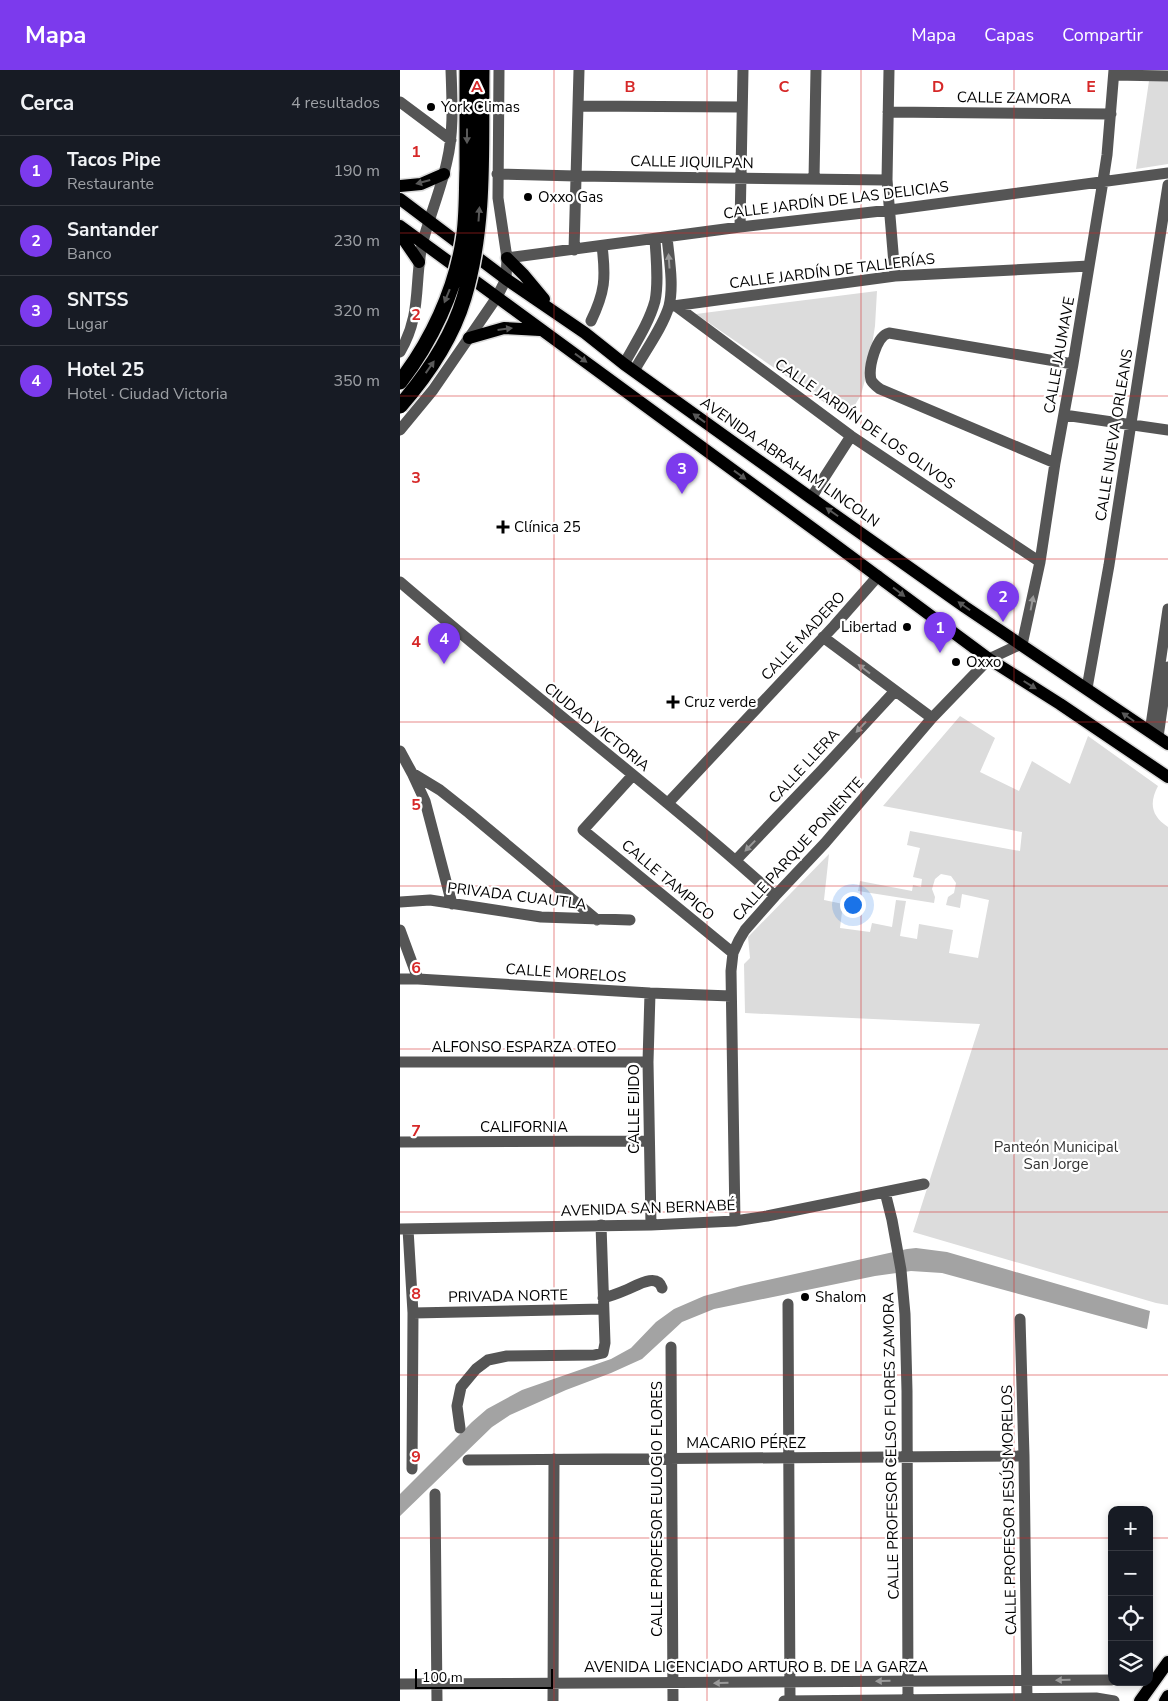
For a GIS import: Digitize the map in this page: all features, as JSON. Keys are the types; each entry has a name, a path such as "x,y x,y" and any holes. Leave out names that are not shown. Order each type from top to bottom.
{"highway":[{"path":"400,382 416,358 441,310 454,279 463,243 466,210 467,70"},
{"path":"400,406 437,357 459,311 467,284 476,244 479,211 482,70"}],"main road":[{"path":"400,186 421,184 444,174"},
{"name":"AVENIDA ABRAHAM LINCOLN","path":"400,199 506,278 553,310 811,498 965,607 1158,738"},
{"path":"400,226 878,576 988,659 1060,704 1168,777"},
{"path":"400,234 419,262"},
{"path":"507,258 553,310"},
{"path":"469,338 504,328 541,330"},
{"path":"1153,1679 1168,1662"},
{"path":"1140,1701 1149,1686"},
{"path":"1165,1701 1168,1696"}],"street":[{"path":"400,352 415,317 419,262 444,174 451,140 451,70"},
{"path":"400,430 430,394 497,297 506,278 507,258 498,198 499,70"},
{"path":"574,250 579,70"},
{"path":"740,227 743,70"},
{"path":"814,179 816,70"},
{"path":"889,70 887,180 895,276"},
{"path":"1114,72 1168,76"},
{"name":"CALLE JAUMAVE","path":"1021,644 1027,626 1040,562 1054,462 1064,415 1104,181 1114,72"},
{"path":"400,102 451,140"},
{"path":"578,106 742,108"},
{"name":"CALLE ZAMORA","path":"888,112 1111,114"},
{"name":"CALLE JARDÍN DE LAS DELICIAS","path":"507,258 1168,173"},
{"name":"CALLE JIQUILPAN","path":"498,174 887,180"},
{"name":"CALLE NUEVA ORLEANS","path":"1087,688 1109,565 1168,185"},
{"path":"629,367 657,330 672,306 667,237"},
{"path":"629,367 655,300 657,280 655,239"},
{"path":"591,322 603,292 602,246"},
{"name":"CALLE JARDÍN DE TALLERÍAS","path":"672,306 895,276 1089,266"},
{"path":"657,280 670,281"},
{"name":"CALLE JARDÍN DE LOS OLIVOS","path":"672,306 851,436 1040,562"},
{"path":"646,323 657,330"},
{"path":"1054,462 880,389 873,383 870,373 878,341 885,334 1073,364"},
{"path":"1064,415 1168,430"},
{"path":"811,498 851,436"},
{"name":"CALLE MADERO","path":"668,803 878,576"},
{"name":"CIUDAD VICTORIA","path":"400,582 736,860 774,896"},
{"path":"1158,738 1168,609"},
{"path":"823,637 894,692 932,718"},
{"path":"988,659 1021,644"},
{"name":"CALLE PARQUE PONIENTE","path":"735,1221 731,996 733,954 745,930 774,896 825,843 932,718 988,659"},
{"path":"1158,738 1168,667"},
{"name":"CALLE LLERA","path":"736,860 894,692"},
{"path":"400,752 425,802 452,904"},
{"path":"412,773 440,790 469,813 597,920"},
{"name":"CALLE TAMPICO","path":"632,775 583,830 733,954"},
{"name":"PRIVADA CUAUTLA","path":"400,902 430,900 541,917 630,920"},
{"path":"400,930 418,979"},
{"name":"CALLE MORELOS","path":"400,980 418,979 731,996"},
{"name":"CALLE EJIDO","path":"650,993 648,1062 650,1224"},
{"name":"ALFONSO ESPARZA OTEO","path":"400,1062 648,1062"},
{"name":"CALIFORNIA","path":"400,1142 649,1141"},
{"name":"AVENIDA SAN BERNABÉ","path":"404,1228 735,1221 924,1184"},
{"name":"CALLE PROFESOR CELSO FLORES ZAMORA","path":"885,1192 902,1270 907,1350 908,1701"},
{"path":"460,1428 457,1406 461,1388 476,1369 488,1360 507,1356 594,1355 603,1353 605,1343 601,1225"},
{"path":"404,1228 413,1313 412,1469"},
{"name":"PRIVADA NORTE","path":"413,1313 603,1304 649,1281 658,1282 662,1288"},
{"path":"788,1304 790,1701"},
{"name":"CALLE PROFESOR JESÚS MORELOS","path":"1020,1319 1027,1700"},
{"name":"CALLE PROFESOR EULOGIO FLORES","path":"671,1347 674,1701"},
{"name":"MACARIO PÉREZ","path":"468,1460 1024,1456"},
{"path":"553,1701 554,1459"},
{"path":"435,1494 437,1701"},
{"name":"AVENIDA LICENCIADO ARTURO B. DE LA GARZA","path":"400,1684 673,1684 1108,1680"},
{"path":"784,1701 1096,1698 1114,1701"}],"green space":[{"path":"1149,81 1168,81 1168,164 1136,169"},
{"path":"877,291 875,326 869,364 861,395 847,418 696,314"},
{"name":"Panteón Municipal San Jorge","path":"960,716 995,738 980,772 1019,791 1032,761 1070,784 1088,736 1158,786 1153,798 1153,809 1162,823 1168,827 1168,1305 913,1232 980,1024 745,1013 744,964 750,958 748,937 829,854 824,900 843,904 840,928 870,932 872,923 892,927 896,900 906,901 900,936 917,939 919,924 953,930 949,953 978,958 989,900 962,894 960,908 946,905 948,897 954,893 956,883 951,876 941,874 935,879 932,889 935,897 934,903 858,891 860,881 912,891 913,885 921,887 922,879 913,877 920,848 907,845 910,831 1020,851 1022,832 883,806"}],"shaded area":[{"path":"916,1248 947,1252 1150,1311 1147,1329 942,1273 911,1271 875,1276 714,1309 682,1322 642,1359 510,1415 492,1427 400,1516 400,1494 487,1409 522,1390 611,1359 631,1348 656,1322 674,1309 704,1296 741,1286"}],"place":[{"name":"York Climas","path":"431,107"},
{"name":"Oxxo Gas","path":"528,197"},
{"name":"SNTSS","path":"682,494"},
{"name":"Clínica 25","path":"503,527"},
{"name":"Santander","path":"1003,622"},
{"name":"Libertad","path":"907,627"},
{"name":"Tacos Pipe","path":"940,653"},
{"name":"Oxxo","path":"956,662"},
{"name":"Hotel 25","path":"444,664"},
{"name":"Cruz verde","path":"673,702"},
{"name":"Shalom","path":"805,1297"}]}
